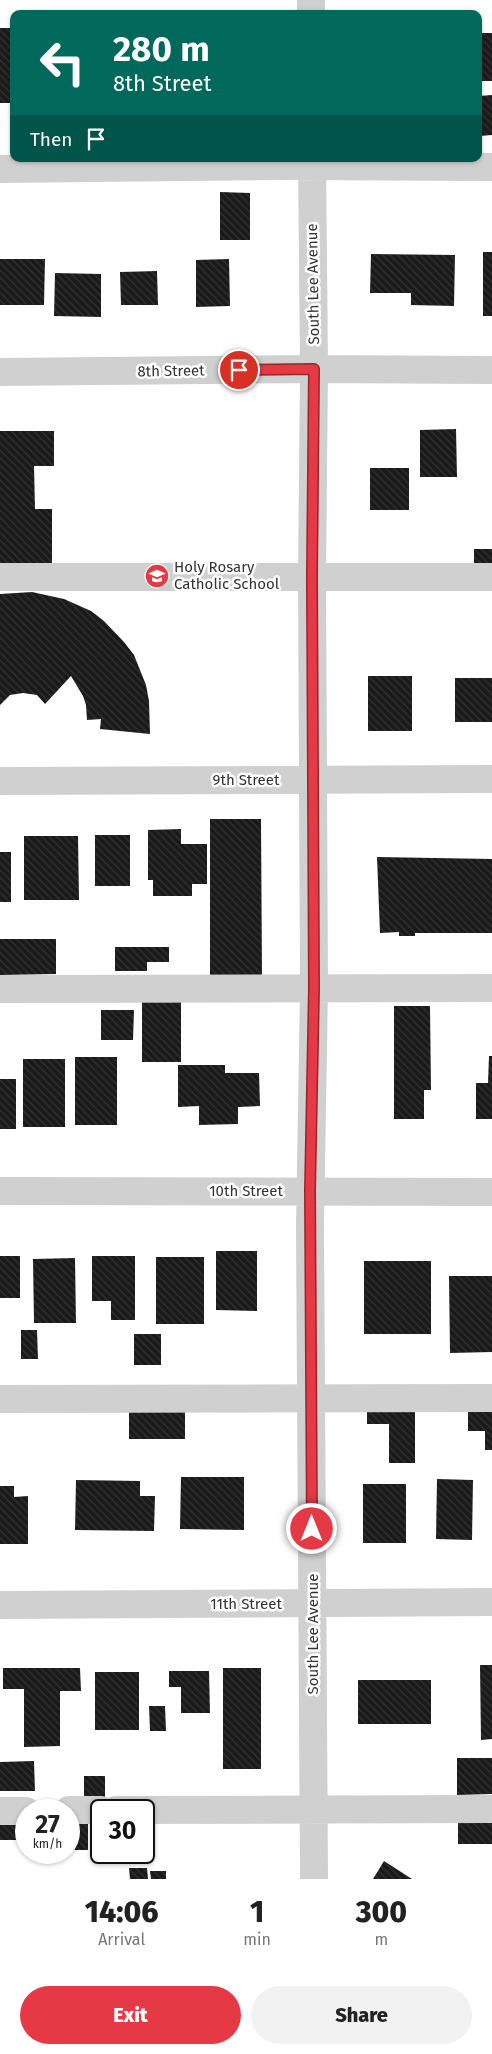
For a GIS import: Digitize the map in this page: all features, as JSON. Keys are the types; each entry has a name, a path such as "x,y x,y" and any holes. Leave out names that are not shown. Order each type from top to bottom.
{"street":[{"path":"0,168 312,163 492,167"},
{"name":"South Lee Avenue","path":"312,163 314,369 312,576 314,988 310,1191 314,1879"},
{"name":"8th Street","path":"0,372 314,369 492,370"},
{"path":"0,577 492,577"},
{"name":"9th Street","path":"0,781 492,779"},
{"path":"0,989 492,988"},
{"name":"10th Street","path":"0,1191 492,1192"},
{"path":"0,1399 492,1398"},
{"name":"11th Street","path":"0,1605 492,1602"},
{"path":"155,1810 492,1808"},
{"path":"0,1811 15,1811"}],"building":[{"path":"0,28 10,28 10,103 0,103"},
{"path":"482,33 492,33 492,81 482,81"},
{"path":"492,95 492,135 482,136 482,96"},
{"path":"220,192 250,193 250,240 220,240"},
{"path":"483,252 492,252 492,316 483,316"},
{"path":"371,254 455,255 454,306 411,305 411,293 370,293"},
{"path":"0,259 45,259 44,305 0,305"},
{"path":"229,259 230,306 196,307 196,260"},
{"path":"157,271 158,305 121,305 120,272"},
{"path":"55,273 101,274 101,317 54,316"},
{"path":"456,429 457,477 420,477 420,430"},
{"path":"0,431 54,431 54,466 34,466 35,509 52,509 52,564 0,564"},
{"path":"370,468 409,468 409,510 370,510"},
{"path":"474,549 492,549 492,566 474,566"},
{"path":"32,592 64,599 91,611 104,621 124,642 134,655 146,685 149,701 150,734 100,729 101,719 87,720 83,696 71,676 45,704 37,695 23,693 10,695 0,705 0,594"},
{"path":"368,676 412,676 412,731 368,731"},
{"path":"455,678 492,678 492,722 455,722"},
{"path":"210,819 261,819 262,977 210,977"},
{"path":"181,829 181,844 207,844 207,884 192,884 192,896 153,896 153,880 148,880 148,830"},
{"path":"95,835 130,835 130,886 95,886"},
{"path":"24,836 78,836 79,900 24,900"},
{"path":"0,852 11,852 11,902 0,902"},
{"path":"377,857 492,859 492,933 415,933 415,936 399,936 399,932 380,933"},
{"path":"0,939 56,939 56,974 0,975"},
{"path":"115,947 169,947 169,962 147,962 147,971 115,971"},
{"path":"142,1000 181,1000 181,1062 142,1062"},
{"path":"394,1006 430,1006 431,1090 424,1090 424,1119 394,1119"},
{"path":"101,1010 134,1010 133,1040 101,1040"},
{"path":"489,1056 492,1056 492,1119 476,1119 476,1083 488,1083"},
{"path":"75,1057 117,1057 117,1125 75,1125"},
{"path":"23,1059 65,1059 65,1127 23,1127"},
{"path":"178,1065 225,1065 225,1073 259,1073 260,1106 238,1107 238,1124 199,1125 199,1106 178,1107"},
{"path":"0,1079 16,1079 16,1129 0,1129"},
{"path":"216,1251 257,1251 257,1311 216,1310"},
{"path":"0,1256 20,1256 20,1298 0,1298"},
{"path":"92,1256 135,1256 135,1320 111,1320 111,1301 92,1301"},
{"path":"156,1257 204,1257 204,1324 156,1324"},
{"path":"75,1258 76,1323 34,1323 33,1259"},
{"path":"364,1261 431,1261 431,1334 364,1334"},
{"path":"449,1276 492,1276 492,1352 450,1353"},
{"path":"21,1330 37,1330 38,1359 21,1359"},
{"path":"134,1334 161,1334 161,1365 134,1365"},
{"path":"468,1407 492,1407 492,1450 485,1450 485,1431 468,1431"},
{"path":"367,1408 415,1408 415,1463 389,1463 389,1424 367,1424"},
{"path":"129,1409 185,1409 185,1439 129,1439"},
{"path":"181,1477 244,1477 244,1530 180,1529"},
{"path":"437,1479 473,1480 472,1540 436,1539"},
{"path":"76,1480 140,1481 140,1496 155,1496 154,1531 75,1530"},
{"path":"363,1484 406,1484 406,1543 363,1543"},
{"path":"0,1486 14,1486 14,1497 28,1496 28,1544 0,1544"},
{"path":"480,1665 492,1665 492,1739 481,1740"},
{"path":"3,1668 80,1668 81,1691 60,1691 60,1746 24,1747 24,1689 3,1689"},
{"path":"223,1668 261,1668 261,1769 223,1769"},
{"path":"169,1671 209,1671 210,1713 181,1713 181,1687 169,1687"},
{"path":"95,1672 139,1672 139,1730 95,1730"},
{"path":"358,1680 431,1680 431,1724 358,1724"},
{"path":"149,1706 165,1706 166,1731 150,1731"},
{"path":"457,1758 492,1758 492,1794 457,1795"},
{"path":"34,1761 35,1791 0,1791 0,1762"},
{"path":"84,1776 105,1776 105,1799 84,1801"},
{"path":"458,1817 492,1817 492,1844 458,1844"},
{"path":"0,1819 15,1819 15,1840 0,1840"},
{"path":"80,1819 88,1819 88,1850 80,1850"},
{"path":"384,1861 412,1879 373,1879"},
{"path":"129,1868 147,1868 148,1879 130,1879"},
{"path":"150,1871 166,1871 166,1879 151,1879"}],"place":[{"name":"Holy Rosary Catholic School","path":"157,576"}],"route":[{"path":"239,370 314,369 312,576 314,988 310,1191 312,1529"}]}
